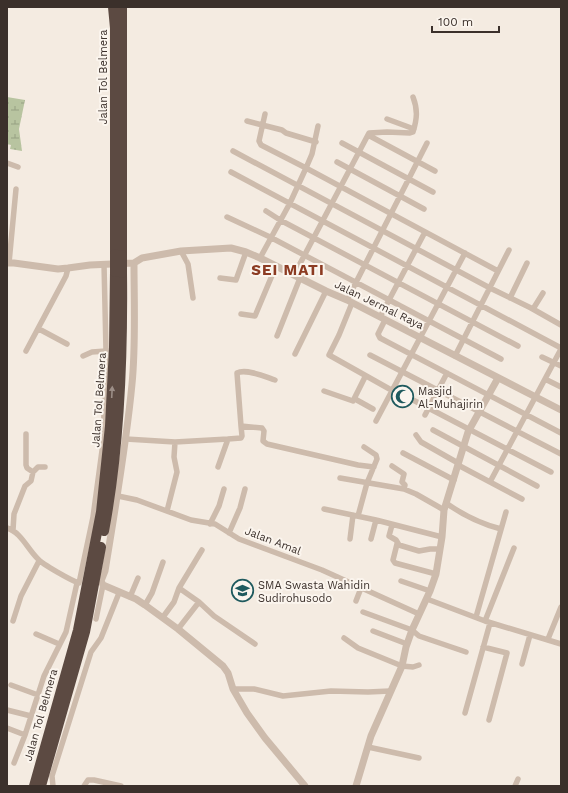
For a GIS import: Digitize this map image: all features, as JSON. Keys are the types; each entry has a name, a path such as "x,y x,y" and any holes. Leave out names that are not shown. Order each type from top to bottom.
{"highway":[{"name":"Jalan Tol Belmera","path":"41,786 85,632 108,513 118,429 122,359 118,255 115,28 113,7"},
{"name":"Jalan Tol Belmera","path":"118,255 122,7"},
{"name":"Jalan Tol Belmera","path":"34,786 78,630 101,512 110,426 119,272"}],"street":[{"path":"278,336 305,255 368,135 372,133 387,132 410,134 413,132 416,121 416,106 413,97"},
{"path":"265,114 259,141 261,145 341,186 498,271"},
{"path":"387,119 414,129"},
{"path":"247,121 316,142"},
{"path":"260,258 270,237 290,203 306,168 316,142 318,126"},
{"path":"368,135 435,171"},
{"path":"342,143 433,192"},
{"path":"393,391 329,355 339,335 356,282 427,143"},
{"path":"232,151 561,325"},
{"path":"337,162 424,209"},
{"path":"7,163 18,167"},
{"path":"231,172 561,348 490,482"},
{"path":"16,189 8,263 58,269 90,265 134,263 134,354 132,384 118,496 105,571 101,581 103,585 96,619"},
{"path":"266,211 280,220 518,346"},
{"path":"227,217 305,255 501,359"},
{"path":"425,232 390,300 379,336 561,433"},
{"name":"Jalan Jermal Raya","path":"134,263 142,258 181,251 231,248 246,252 350,302 561,410"},
{"path":"456,356 508,250"},
{"path":"181,251 188,264 193,298"},
{"path":"220,278 236,280 246,252"},
{"path":"376,421 413,354 464,253"},
{"path":"510,298 528,263"},
{"path":"14,763 25,735 47,667 66,632 93,517 103,443 103,400 106,351 106,264"},
{"path":"241,314 255,316 276,266"},
{"path":"26,351 66,276 68,268"},
{"path":"295,354 326,291"},
{"path":"533,309 543,293"},
{"path":"39,329 67,344"},
{"path":"83,356 92,352 106,351"},
{"path":"370,355 561,454"},
{"path":"542,357 561,366"},
{"path":"126,439 175,442 240,438 242,436 238,373 241,371 248,372 275,380"},
{"path":"425,415 447,373"},
{"path":"355,399 366,377"},
{"path":"356,786 368,746 390,691 402,666 412,630 427,599 436,574 445,507 469,428 498,378"},
{"path":"545,379 561,387"},
{"path":"324,391 351,401 355,399 373,409"},
{"path":"413,400 551,472"},
{"path":"241,426 262,428 264,431 264,441 267,444 358,465 374,467"},
{"path":"433,430 536,486"},
{"path":"26,434 26,465 27,468 33,472"},
{"path":"416,435 420,442 522,499"},
{"path":"218,467 228,439"},
{"path":"167,511 177,472 174,457 175,442"},
{"path":"350,539 356,515 377,456 364,447"},
{"path":"403,453 454,480"},
{"path":"392,466 404,474 402,482 405,485 404,490"},
{"path":"45,467 38,467 33,472 31,481 25,486 10,529 39,561 78,583"},
{"path":"340,478 404,490 457,511 478,522 500,529"},
{"path":"210,524 220,503 224,489"},
{"path":"229,533 240,508 245,489"},
{"name":"Jalan Amal","path":"118,496 137,500 174,515 219,526 239,539 322,570 419,614"},
{"path":"324,509 356,515 442,537"},
{"path":"476,617 506,512"},
{"path":"371,539 376,520"},
{"path":"392,525 389,536 396,540 397,544 419,551 440,549"},
{"path":"397,544 393,560 396,563 436,574"},
{"path":"466,713 488,622 514,548"},
{"path":"163,617 174,602 179,588 202,550"},
{"path":"13,621 21,596 39,561"},
{"path":"145,605 152,593 163,562"},
{"path":"130,597 138,578"},
{"path":"401,581 430,591"},
{"path":"103,585 130,597 163,617 226,669 233,689 251,720 305,786"},
{"path":"179,588 199,602 214,616 254,644"},
{"path":"356,601 361,588"},
{"path":"53,786 52,776 91,652 101,638 119,593"},
{"path":"427,599 454,611 561,644"},
{"path":"178,628 199,602"},
{"path":"548,640 560,613 561,607"},
{"path":"362,612 412,630 419,636 466,652"},
{"path":"373,631 407,644"},
{"path":"36,634 59,644"},
{"path":"522,664 530,635"},
{"path":"344,638 354,646 402,666 413,667 419,665"},
{"path":"483,647 507,653 489,720"},
{"path":"10,685 38,695"},
{"path":"233,689 254,689 283,696 331,691 390,691"},
{"path":"7,710 31,716"},
{"path":"7,728 25,735"},
{"path":"368,746 419,758"},
{"path":"515,786 518,779"},
{"path":"84,786 88,780 121,786"}],"green space":[{"path":"7,97 25,100 19,129 22,151 10,149 11,145 7,144"}],"place":[{"name":"Masjid Al-Muhajirin","path":"403,397"},
{"name":"SMA Swasta Wahidin Sudirohusodo","path":"243,591"}],"district":[{"name":"SEI MATI","path":"288,270"}]}
